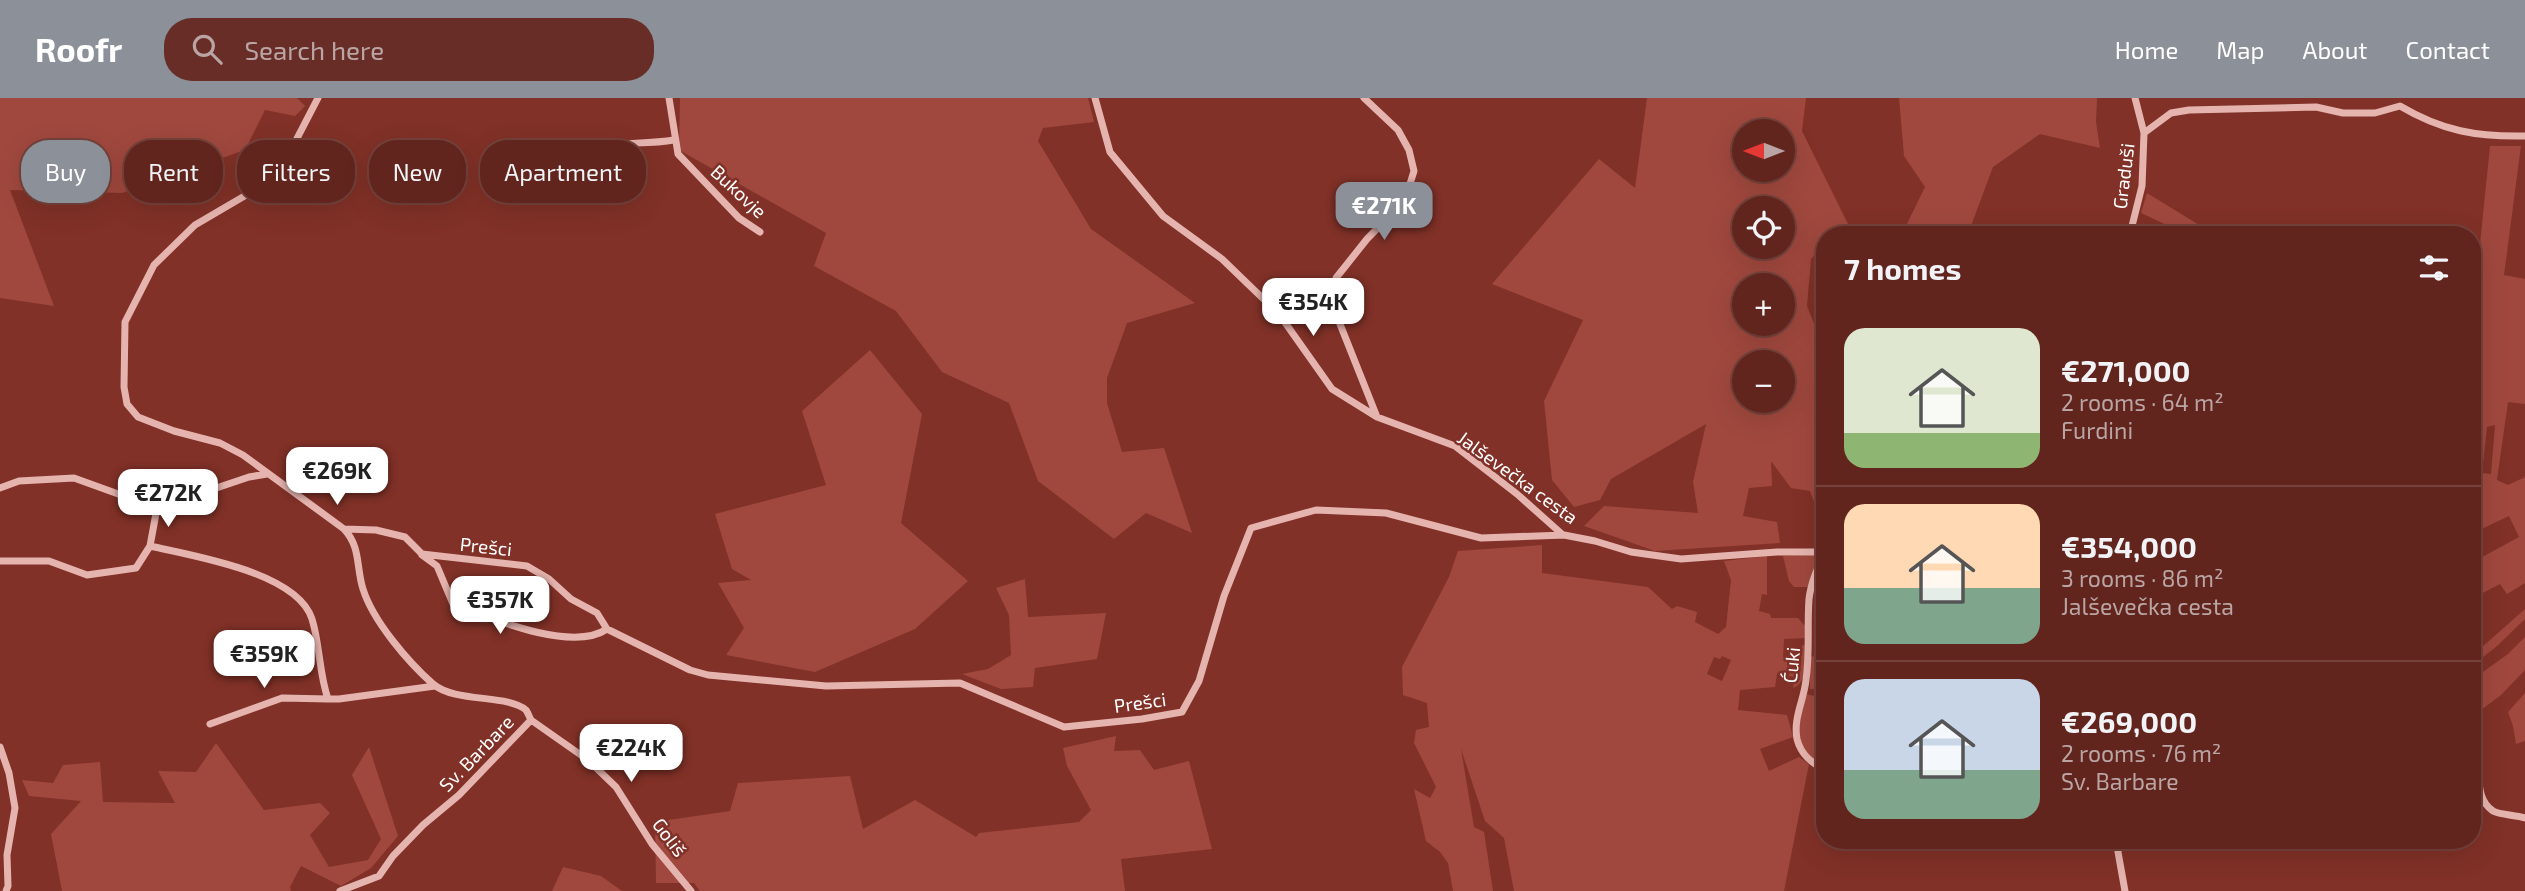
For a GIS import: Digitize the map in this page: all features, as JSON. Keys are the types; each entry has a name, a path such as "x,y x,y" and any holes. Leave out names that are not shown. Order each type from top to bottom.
{"street":[{"path":"317,98 276,177 195,225 154,265 125,322 124,387 127,404 138,417 174,431 220,443 243,455 344,529"},
{"name":"Bukovje","path":"669,98 678,154 739,218 760,232"},
{"name":"Jalševečka cesta","path":"1095,98 1110,152 1163,216 1222,259 1279,314 1332,389 1377,417 1455,446 1564,535 1631,552 1681,559 1816,552"},
{"path":"1364,98 1398,131 1409,150 1414,171 1405,200 1367,239 1336,278 1336,314 1377,417"},
{"path":"2134,98 2144,133"},
{"name":"Graduši","path":"2132,226 2141,186 2144,133 2171,113 2189,110 2316,107 2343,113 2375,113 2400,106 2424,120 2474,135 2525,136"},
{"path":"646,143 674,141"},
{"path":"0,488 19,481 75,478 157,508 249,477 267,474"},
{"path":"0,561 49,561 88,575 136,568 150,546 157,508"},
{"name":"Prešci","path":"422,554 527,566 549,579 571,599 597,613 607,629 690,670 708,675 826,686 960,683 1063,727 1182,712 1199,681 1224,596 1251,528 1316,510 1386,513 1481,538 1564,535"},
{"name":"Prešci","path":"344,529 376,530 405,537 437,566 453,604 529,631 569,636 597,635 607,629"},
{"name":"Sv. Barbare","path":"340,891 379,876 393,856 423,825 458,795 531,720 526,710 510,704 471,698 435,686 377,622 362,589 354,539 344,529"},
{"path":"150,546 234,565 292,591 312,617 321,680 328,699"},
{"name":"Ćuki","path":"1816,576 1811,590 1808,663 1796,724 1797,739 1802,752 1816,766"},
{"path":"210,724 282,698 339,699 435,686"},
{"name":"Goliš","path":"531,720 588,760 615,787 652,844 691,891"},
{"path":"0,747 9,774 15,808 7,855 6,891"},
{"path":"2481,792 2494,812 2525,818"},
{"path":"2118,849 2125,891"}],"shaded area":[{"path":"0,98 297,98 305,106 295,116 265,110 250,140 237,140 237,153 223,158 223,140 124,140 122,193 110,193 110,140 21,140 21,190 10,190 54,306 0,298"},
{"path":"680,98 1088,98 1094,122 1043,128 1038,141 1091,229 1195,303 1127,323 1107,378 1107,403 1122,452 1164,448 1192,533 1146,513 1114,539 1038,481 1009,403 942,372 896,311 814,266 826,233 679,150"},
{"path":"1647,98 1806,98 1802,131 1848,224 1816,226 1816,254 1811,259 1807,306 1816,328 1816,507 1810,491 1791,488 1771,461 1772,486 1749,488 1743,516 1777,522 1780,543 1655,551 1584,526 1604,506 1698,513 1693,482 1706,424 1611,479 1600,500 1574,507 1552,480 1544,401 1583,320 1492,284 1599,159 1635,188"},
{"path":"1899,98 2097,98 2096,122 2100,148 2040,134 1993,167 1971,226 1906,226 1925,187 1904,156"},
{"path":"2490,146 2521,146 2504,275 2525,279 2525,404 2508,402 2497,480 2508,485 2525,477 2525,583 2507,594 2500,584 2481,594 2481,558 2519,537 2509,516 2481,529 2481,234","holes":["2495,425 2491,474 2482,473 2487,427"]},
{"path":"2147,193 2201,226 2169,226 2141,213"},
{"path":"870,350 922,414 901,523 968,581 915,629 815,672 726,655 744,628 718,583 751,580 732,569 715,514 826,485 802,411"},
{"path":"1542,545 1542,573 1648,587 1672,609 1677,606 1697,612 1695,622 1718,634 1726,627 1731,580 1724,561 1767,556 1767,595 1762,594 1759,611 1770,614 1771,618 1798,618 1806,627 1807,638 1784,639 1783,657 1801,659 1802,645 1806,646 1805,670 1801,681 1793,688 1795,677 1784,671 1783,674 1777,674 1775,687 1740,690 1738,710 1787,715 1793,737 1760,749 1769,771 1799,757 1809,764 1784,891 1514,891 1504,838 1485,821 1461,749 1474,827 1484,832 1493,891 1453,891 1448,863 1440,852 1426,841 1414,789 1430,798 1436,787 1414,743 1416,730 1429,727 1427,703 1403,695 1402,667 1449,577 1458,551","holes":["1722,656 1731,660 1722,681 1707,674 1714,657 1720,659"]},
{"path":"1816,555 1809,587 1794,587 1789,581 1783,556"},
{"path":"1025,579 1028,617 1106,613 1097,659 1035,668 1033,687 1001,689 962,674 988,669 1011,655 1009,615 996,588"},
{"path":"2525,609 2525,619 2481,659 2481,648"},
{"path":"2525,637 2525,670 2501,695 2481,710 2481,673 2508,654"},
{"path":"1810,656 1816,657 1816,689 1810,689"},
{"path":"2525,693 2525,741 2516,744 2508,712"},
{"path":"1806,694 1816,695 1816,761 1806,752 1799,736"},
{"path":"1116,736 1114,751 1140,750 1154,770 1189,761 1212,849 1121,859 1125,891 700,891 694,883 656,883 655,822 730,811 738,783 850,776 863,829 915,800 976,837 979,833 1079,822 1091,810 1067,766 1063,748"},
{"path":"216,743 264,810 320,803 330,813 310,835 329,867 368,860 381,839 352,775 369,747 398,836 371,868 341,886 301,866 290,887 291,891 62,891 51,834 81,801 29,796 22,780 53,783 63,765 100,762 103,802 175,803 158,771 196,772"},
{"path":"563,867 601,876 622,891 552,891"}]}
